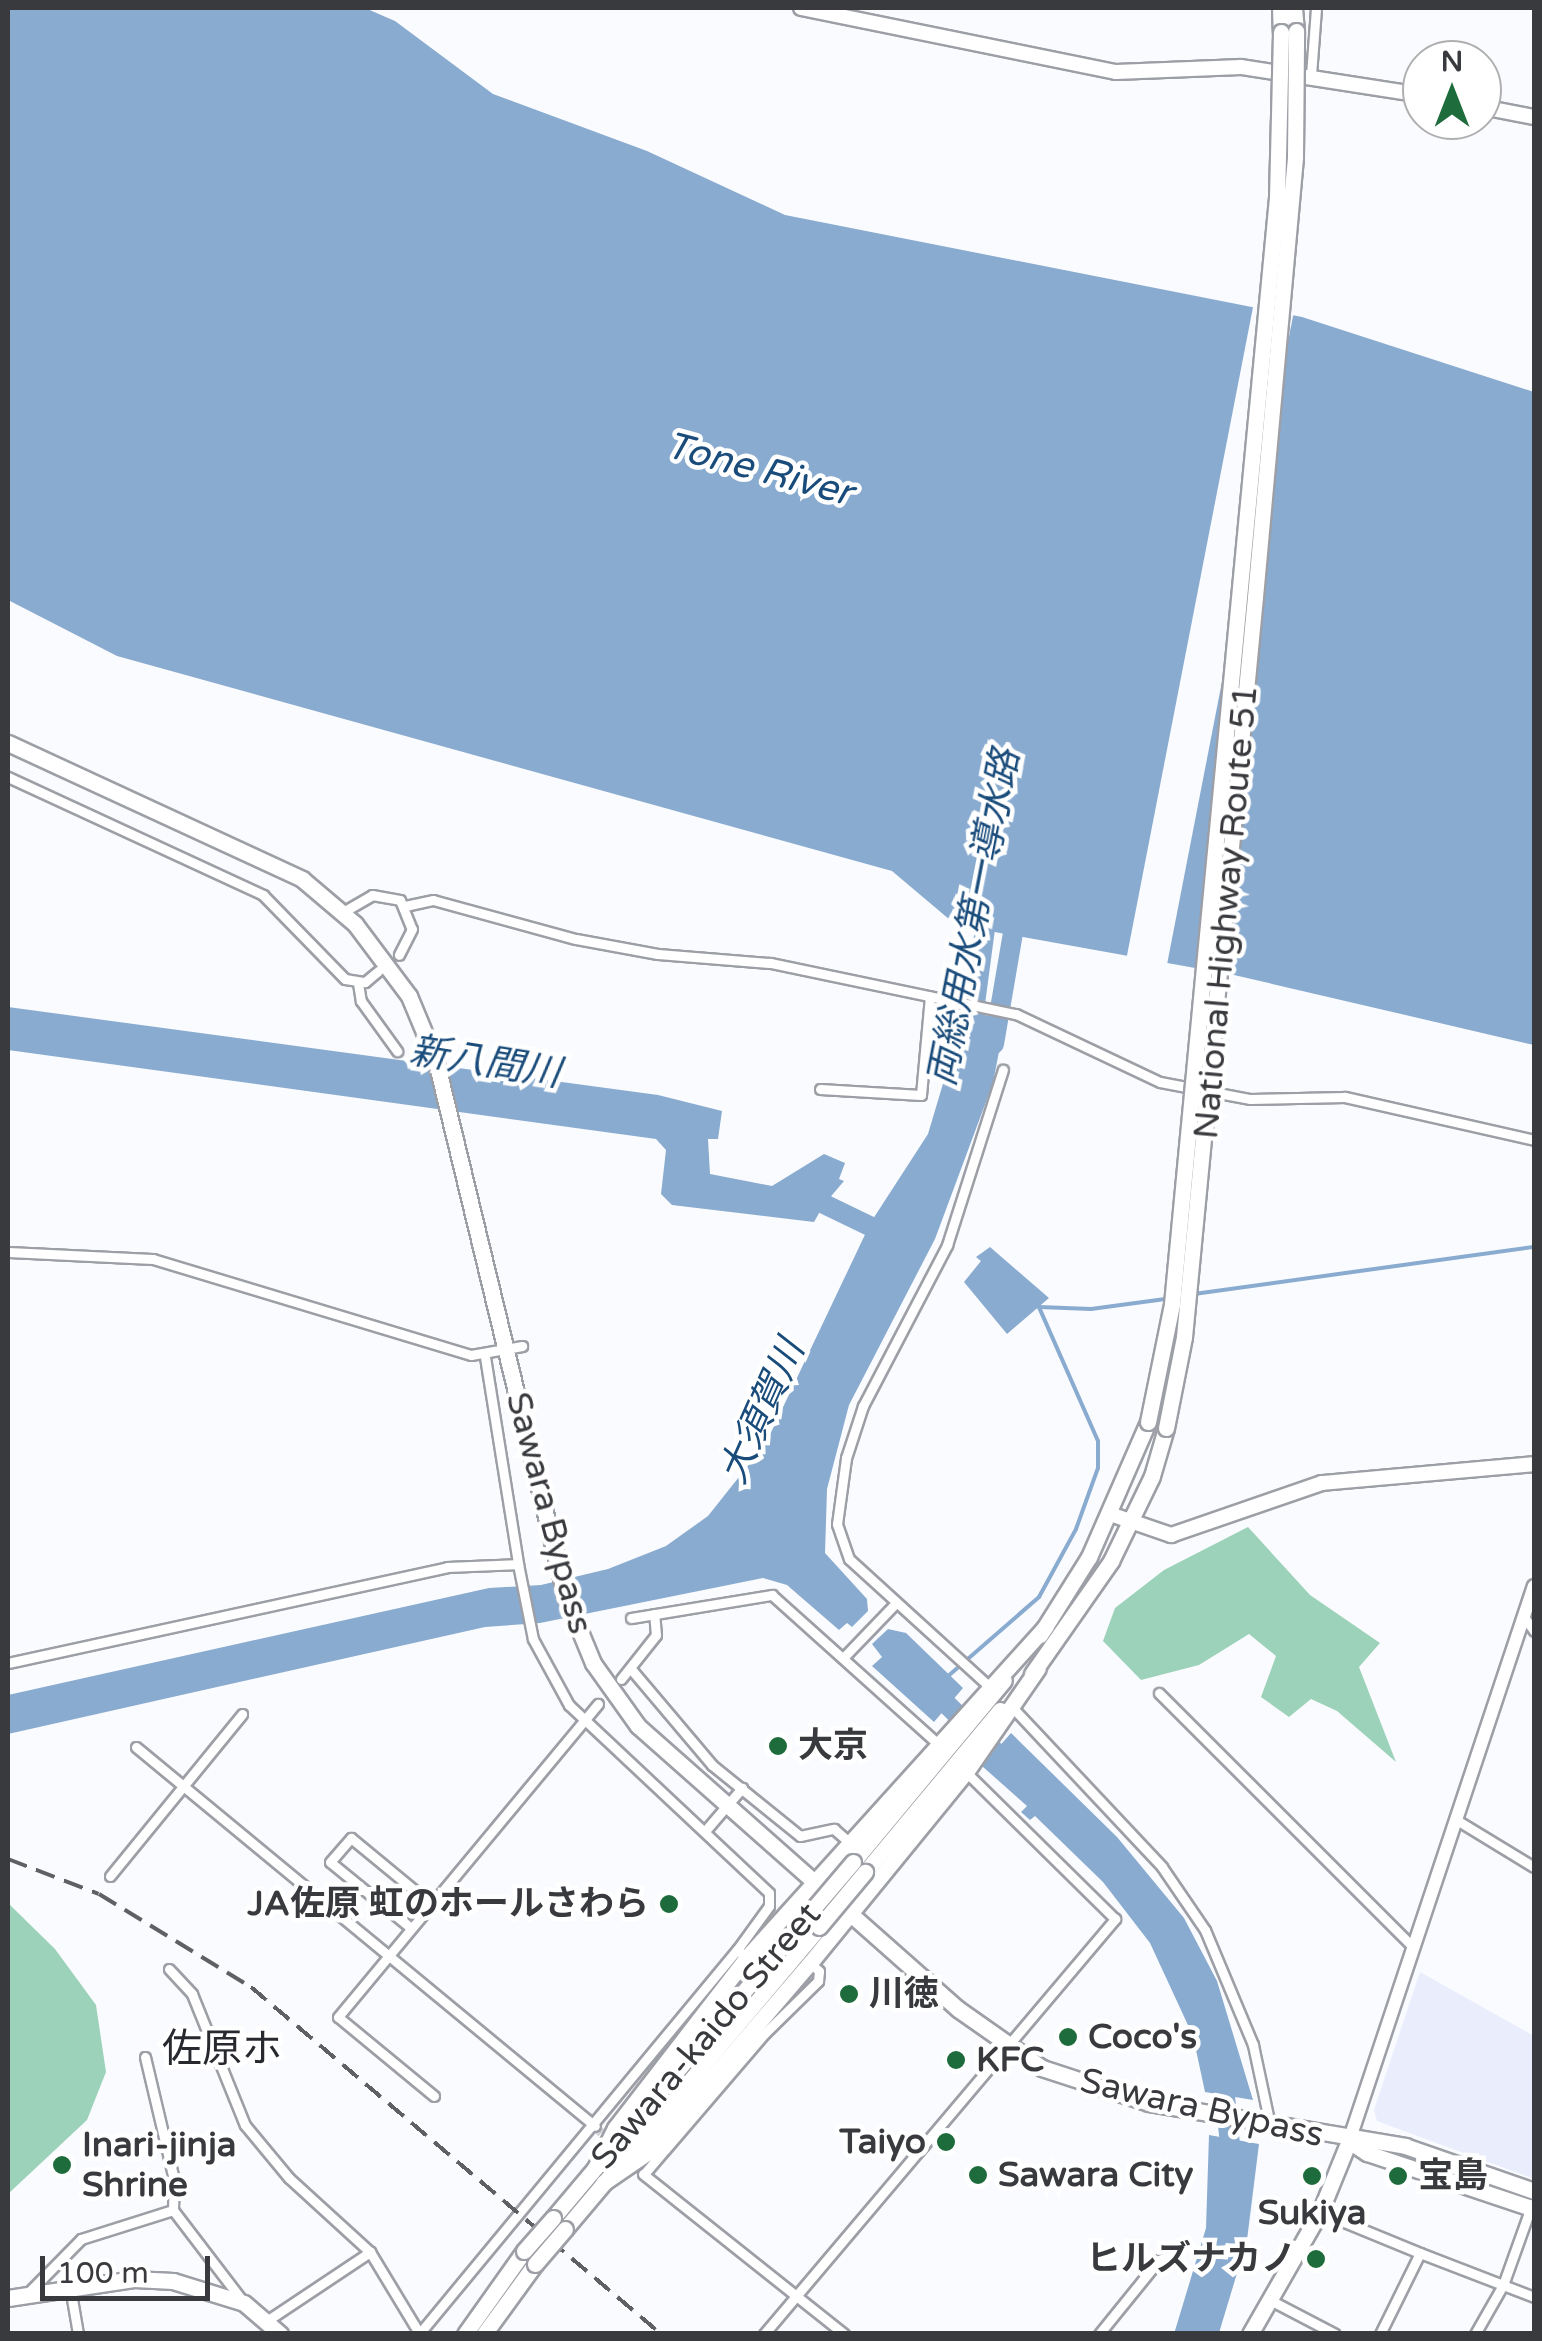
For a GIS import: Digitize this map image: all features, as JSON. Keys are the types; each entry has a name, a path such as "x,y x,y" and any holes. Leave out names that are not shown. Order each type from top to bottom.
{"highway":[{"name":"National Highway Route 51","path":"997,1701 1046,1627 1110,1514 1148,1422 1172,1304 1277,196 1280,8"},
{"name":"National Highway Route 51","path":"997,1701 1038,1668 1088,1600 1130,1525 1166,1428 1190,1286 1292,199 1294,8"},
{"name":"Sawara Bypass","path":"8,742 270,860 343,912 409,996 436,1061 452,1120 557,1568 576,1627 629,1716 850,1914 1007,2046 1070,2080 1201,2112 1349,2141 1405,2146 1534,2201"},
{"path":"599,2176 647,2153 810,1964 850,1914 956,1751 997,1701"},
{"path":"599,2176 615,2128 742,1953 848,1841 956,1751 997,1701"},
{"name":"Sawara-kaido Street","path":"466,2334 956,1751"},
{"path":"1250,2334 1320,2212 1349,2141"},
{"name":"Sawara-kaido Street","path":"484,2334 530,2257"},
{"path":"8,2298 157,2279 244,2303 280,2334"}],"main road":[{"path":"801,8 1137,75 1241,66 1402,91"},
{"path":"1502,110 1534,117"},
{"path":"1110,1514 1130,1525 1171,1536 1322,1483 1534,1464"}],"street":[{"path":"1312,75 1316,8"},
{"path":"8,777 263,895 344,979 358,984"},
{"path":"343,912 372,894 406,906 434,900 576,939 658,954 772,963 1048,1024 1160,1082 1250,1099 1344,1097 1534,1140"},
{"path":"399,955 412,928 406,906"},
{"path":"358,984 378,971"},
{"path":"358,984 361,1000 397,1052"},
{"path":"820,1089 920,1095 930,996"},
{"path":"1003,1070 946,1245 876,1378 846,1458 837,1524 843,1549 894,1605 997,1701 1162,1867 1206,1930 1253,2045 1266,2124"},
{"path":"8,1252 104,1253 187,1266 377,1330 485,1357 522,1346"},
{"path":"169,1969 192,1994 245,2124 289,2178 370,2252 419,2333 742,1953 770,1906 769,1893 584,1721 533,1639 485,1357"},
{"path":"8,1662 448,1568 518,1568"},
{"path":"1349,2141 1411,1945 1534,1586"},
{"path":"630,1618 772,1595 956,1751 1115,1919 764,2334"},
{"path":"843,1658 894,1605"},
{"path":"622,1680 656,1635 654,1614"},
{"path":"1524,1617 1534,1631"},
{"path":"631,1669 682,1735 800,1836 834,1829 848,1841"},
{"path":"1159,1693 1411,1945"},
{"path":"434,2096 338,2017 598,1704"},
{"path":"110,1876 242,1714"},
{"path":"136,1746 594,2124"},
{"path":"706,1831 742,1788"},
{"path":"1455,1819 1534,1866"},
{"path":"411,1928 330,1862 351,1838 431,1904"},
{"path":"810,1964 819,1971 818,1981 764,2034 642,2173 844,2334"},
{"path":"145,2057 168,2148 174,2210 244,2303"},
{"path":"1475,2334 1503,2285 1534,2201"},
{"path":"26,2295 81,2239 174,2210"},
{"path":"1320,2212 1534,2297"},
{"path":"268,2320 370,2252"},
{"path":"1099,2334 1159,2260 1178,2253"},
{"path":"1380,2334 1420,2253"},
{"path":"70,2288 78,2334"},
{"path":"1270,2300 1335,2334"}],"shaded area":[{"path":"1420,1972 1534,2036 1534,2179 1377,2121 1374,2110"}],"green space":[{"path":"1248,1527 1310,1595 1380,1643 1359,1667 1396,1762 1337,1711 1311,1699 1289,1717 1261,1697 1276,1656 1249,1634 1199,1665 1141,1680 1103,1641 1115,1608 1164,1570"},
{"path":"8,1903 55,1949 96,2005 106,2072 87,2120 8,2194"}],"water":[{"name":"Tone River","path":"8,8 365,8 395,21 493,94 647,151 785,215 1302,317 1534,392 1534,1045 1234,975 956,925 892,871 117,656 8,600"},
{"path":"8,1007 658,1095 722,1111 718,1139 708,1139 710,1174 772,1186 824,1154 845,1163 839,1179 844,1181 827,1201 850,1212 846,1220 822,1208 814,1222 672,1205 661,1194 666,1150 656,1139 8,1050"},
{"path":"965,1010 1005,1020 993,1083 935,1239 849,1405 827,1489 825,1553 867,1599 868,1611 852,1627 847,1623 839,1630 787,1585 763,1578 540,1623 485,1627 8,1734 8,1695 489,1588 541,1585 608,1569 666,1546 708,1516 766,1443 871,1222 928,1134"},
{"path":"990,1247 1049,1298 1007,1334 964,1282 981,1261 976,1257"},
{"path":"888,1629 906,1633 963,1688 934,1722 872,1666 882,1657 872,1644"},
{"path":"1011,1733 1117,1837 1184,1918 1217,1981 1253,2100 1205,2092 1193,2036 1150,1943 1103,1882 1035,1816 1030,1820 1021,1812 1027,1806 982,1766"},
{"path":"1209,2135 1259,2144 1247,2240 1219,2333 1174,2334 1206,2228"}],"pier":[{"path":"1254,302 1294,310 1166,970 1126,963"}],"waterway":[{"name":"大須賀川","path":"972,1026 988,906"},
{"name":"両総用水第一導水路","path":"994,1044 1017,910"},
{"name":"新八間川","path":"824,1204 886,1234"},
{"path":"1194,1294 1534,1247"},
{"path":"947,1677 1039,1597 1076,1529 1098,1468 1098,1441 1039,1307 1091,1309 1165,1299"},
{"path":"929,1687 1012,1768"},
{"path":"1222,2068 1232,2163"}],"tunnel":[{"path":"595,2126 640,2171"}],"railway":[{"path":"8,1859 99,1894 251,1987 661,2334"}],"place":[{"name":"大京","path":"778,1746"},
{"name":"JA佐原 虹のホールさわら","path":"669,1904"},
{"name":"川徳","path":"849,1994"},
{"name":"Coco's","path":"1068,2037"},
{"name":"KFC","path":"956,2060"},
{"name":"Taiyo","path":"946,2142"},
{"name":"Inari-jinja Shrine","path":"62,2165"},
{"name":"Sawara City","path":"978,2175"},
{"name":"Sukiya","path":"1312,2176"},
{"name":"宝島","path":"1398,2176"},
{"name":"ヒルズナカノ","path":"1316,2259"}],"district":[{"name":"佐原ホ","path":"222,2049"}]}
